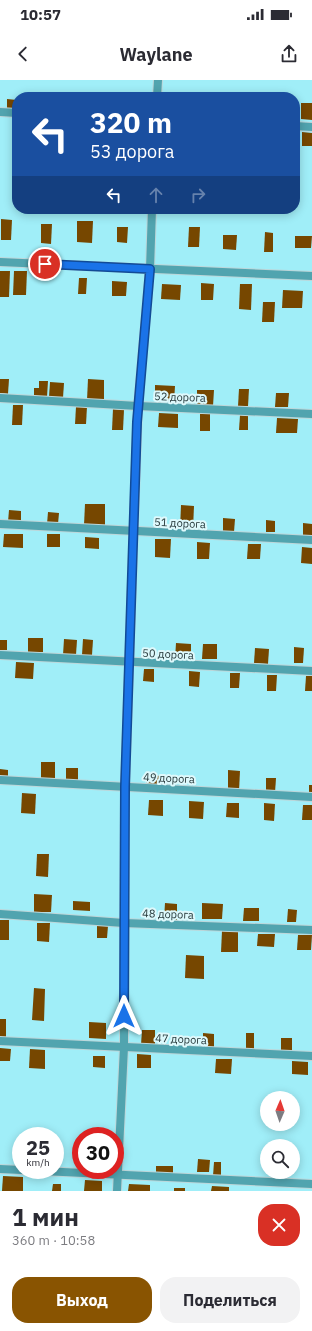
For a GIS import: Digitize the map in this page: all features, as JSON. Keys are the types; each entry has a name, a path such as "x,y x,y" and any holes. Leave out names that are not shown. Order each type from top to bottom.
{"street":[{"path":"157,92 158,80"},
{"path":"0,112 12,113"},
{"path":"300,126 312,127"},
{"path":"120,1127 124,1047 125,787 138,406 150,269 152,214"},
{"path":"0,262 312,276"},
{"name":"52 дорога","path":"0,398 312,414"},
{"name":"51 дорога","path":"0,524 312,540"},
{"name":"50 дорога","path":"0,655 129,663 312,671"},
{"name":"49 дорога","path":"0,780 312,797"},
{"name":"48 дорога","path":"0,914 124,923 312,930"},
{"name":"47 дорога","path":"0,1041 312,1056"},
{"path":"0,1169 72,1173"},
{"path":"124,1175 312,1184"},
{"path":"117,1179 117,1191"}],"shaded area":[{"path":"0,80 312,80 312,1191 0,1191"}],"building":[{"path":"7,99 12,100 12,110 7,109"},
{"path":"301,103 312,103 312,120 301,119"},
{"path":"302,132 312,133 312,146 302,146"},
{"path":"1,219 12,220 11,240 1,240"},
{"path":"77,221 93,221 92,243 77,242"},
{"path":"41,224 52,224 51,244 41,243"},
{"path":"117,227 128,227 127,243 117,242"},
{"path":"189,227 200,227 199,247 188,247"},
{"path":"265,232 273,233 273,252 264,252"},
{"path":"223,235 237,235 236,250 223,249"},
{"path":"295,236 312,236 311,248 295,248"},
{"path":"0,271 10,271 9,297 0,297"},
{"path":"14,271 27,271 26,295 13,295"},
{"path":"79,278 87,278 86,294 78,294"},
{"path":"112,281 127,282 126,296 112,296"},
{"path":"201,283 214,284 213,300 201,300"},
{"path":"162,284 181,285 180,300 161,299"},
{"path":"240,284 252,284 251,310 239,309"},
{"path":"283,290 303,291 302,308 282,308"},
{"path":"263,302 275,302 274,322 262,322"},
{"path":"0,379 9,379 8,394 0,393"},
{"path":"88,379 104,380 104,400 87,400"},
{"path":"39,381 48,381 47,397 34,397 34,388 39,388"},
{"path":"50,382 64,383 63,398 49,397"},
{"path":"155,385 175,386 174,402 155,401"},
{"path":"239,389 249,389 248,406 238,406"},
{"path":"197,390 214,390 213,406 197,405"},
{"path":"276,393 289,393 288,407 275,407"},
{"path":"13,405 23,405 22,425 12,425"},
{"path":"76,407 87,407 86,424 75,424"},
{"path":"113,409 124,410 123,430 112,430"},
{"path":"159,413 178,414 178,428 158,427"},
{"path":"200,414 210,414 210,431 200,431"},
{"path":"240,415 248,416 248,430 239,430"},
{"path":"277,418 298,419 297,433 276,433"},
{"path":"85,504 105,504 105,526 84,525"},
{"path":"181,505 194,506 193,529 180,529"},
{"path":"9,510 21,511 21,522 8,522"},
{"path":"48,512 59,513 58,524 47,524"},
{"path":"223,518 235,519 234,532 223,532"},
{"path":"266,520 275,521 275,532 266,532"},
{"path":"303,523 312,524 312,538 303,537"},
{"path":"4,534 23,534 23,548 3,547"},
{"path":"47,534 60,534 60,547 47,547"},
{"path":"85,537 99,538 99,549 85,548"},
{"path":"155,539 171,539 170,558 155,557"},
{"path":"197,542 210,543 209,559 197,559"},
{"path":"248,544 261,544 260,559 247,559"},
{"path":"302,547 312,548 312,564 301,563"},
{"path":"28,638 43,638 43,652 28,652"},
{"path":"64,639 77,640 76,655 63,655"},
{"path":"83,639 93,640 92,655 82,655"},
{"path":"0,640 7,640 7,650 0,650"},
{"path":"176,643 191,644 191,659 175,658"},
{"path":"203,644 217,644 217,659 202,659"},
{"path":"294,647 304,648 303,663 294,663"},
{"path":"255,648 269,649 268,664 254,663"},
{"path":"16,662 34,663 33,679 15,678"},
{"path":"144,669 154,669 154,682 143,681"},
{"path":"189,671 200,672 199,687 189,686"},
{"path":"230,673 240,673 239,688 230,688"},
{"path":"267,675 277,675 276,691 267,691"},
{"path":"306,676 312,676 312,691 305,691"},
{"path":"41,762 55,762 55,781 41,780"},
{"path":"66,768 78,768 78,782 66,782"},
{"path":"0,769 8,770 8,779 0,779"},
{"path":"228,770 240,771 239,791 228,790"},
{"path":"147,775 162,776 161,788 146,787"},
{"path":"266,778 276,778 275,793 266,792"},
{"path":"309,785 312,785 312,795 309,795"},
{"path":"22,793 36,794 35,814 21,813"},
{"path":"149,800 163,800 163,816 148,815"},
{"path":"189,801 204,802 203,819 189,818"},
{"path":"227,803 239,803 239,818 226,817"},
{"path":"264,803 275,804 274,821 264,820"},
{"path":"303,805 312,805 312,820 302,820"},
{"path":"37,854 49,854 48,877 36,876"},
{"path":"34,894 52,895 51,912 34,912"},
{"path":"73,901 90,902 90,911 73,910"},
{"path":"165,903 177,904 177,920 164,919"},
{"path":"202,903 223,904 222,919 202,919"},
{"path":"244,908 259,908 259,921 243,921"},
{"path":"288,909 297,910 296,922 287,922"},
{"path":"0,920 9,920 9,940 0,940"},
{"path":"37,923 50,923 49,942 37,941"},
{"path":"97,925 108,926 107,938 97,938"},
{"path":"222,931 238,932 238,952 221,952"},
{"path":"258,934 275,934 274,947 257,946"},
{"path":"298,935 312,935 311,950 297,950"},
{"path":"186,955 204,956 204,979 185,978"},
{"path":"34,988 45,989 44,1021 32,1020"},
{"path":"0,1019 6,1019 6,1037 0,1037"},
{"path":"89,1022 106,1023 106,1039 89,1038"},
{"path":"142,1030 155,1030 155,1045 141,1045"},
{"path":"203,1033 214,1034 214,1048 203,1048"},
{"path":"246,1033 254,1033 254,1050 246,1049"},
{"path":"281,1038 292,1038 292,1052 281,1051"},
{"path":"0,1048 11,1049 10,1061 0,1061"},
{"path":"30,1049 45,1050 45,1069 29,1068"},
{"path":"137,1054 151,1055 151,1068 137,1068"},
{"path":"93,1056 105,1056 105,1068 93,1067"},
{"path":"216,1059 232,1059 231,1074 215,1073"},
{"path":"292,1061 308,1062 308,1075 292,1074"},
{"path":"198,1159 210,1160 209,1172 197,1172"},
{"path":"214,1162 221,1162 221,1176 213,1176"},
{"path":"156,1166 173,1166 173,1175 156,1175"},
{"path":"3,1176 12,1176 12,1179 23,1179 23,1191 2,1191"},
{"path":"85,1180 102,1181 102,1191 84,1191"},
{"path":"53,1184 61,1184 61,1191 52,1191"},
{"path":"129,1184 150,1185 150,1191 128,1191"},
{"path":"212,1186 229,1187 229,1191 211,1191"},
{"path":"174,1188 185,1188 185,1191 174,1191"}],"route":[{"path":"45,264 150,269 137,422 125,787 124,1016"}]}
